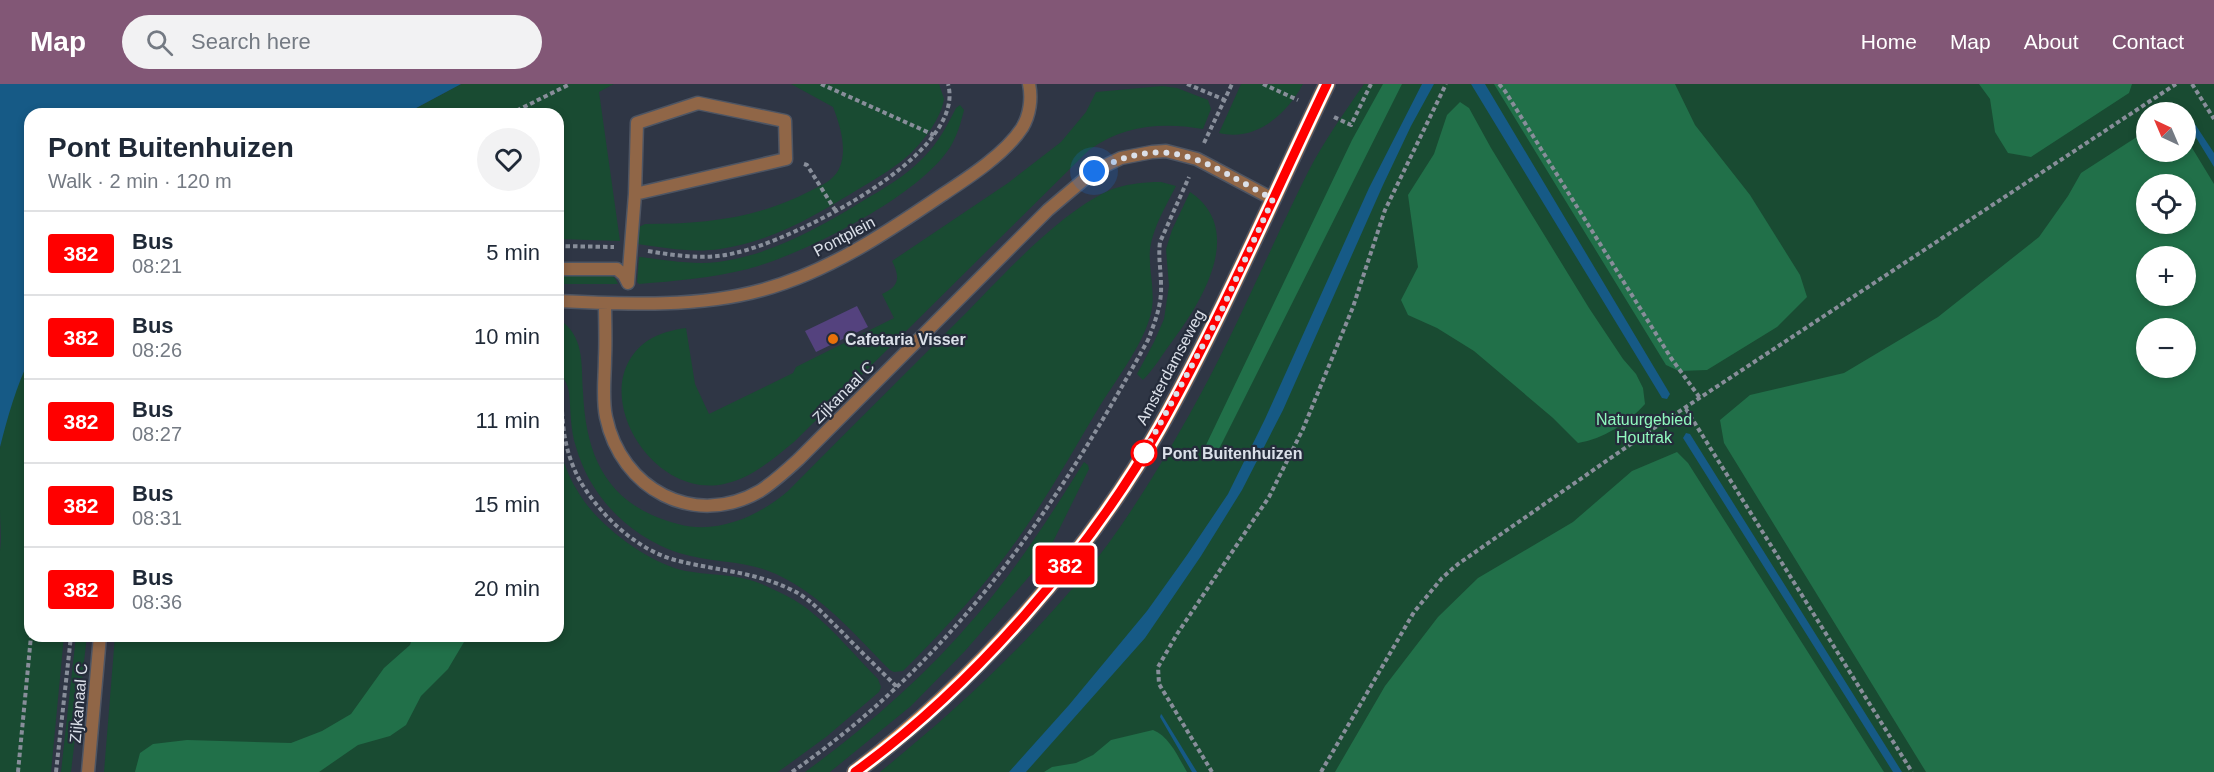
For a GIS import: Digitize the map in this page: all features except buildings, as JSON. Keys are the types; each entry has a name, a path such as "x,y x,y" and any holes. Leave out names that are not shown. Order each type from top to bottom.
{"main road":[{"name":"Amsterdamseweg","path":"855,772 934,706 996,645 1096,524 1159,428 1219,316 1327,84"}],"street":[{"name":"Pontplein","path":"605,303 692,301 761,291 797,279 835,261 892,229 968,177 1005,147 1025,120 1031,104 1029,84"},
{"path":"564,269 617,269 628,283 635,194 637,123 698,103 784,121 786,159 635,194"},
{"name":"Zijkanaal C","path":"605,303 606,415 618,451 640,480 659,493 687,504 723,504 759,491 799,459 1048,210 1094,171 1121,158 1166,151 1197,159 1273,199"},
{"path":"564,301 605,303"},
{"name":"Zijkanaal C","path":"88,772 99,642"}],"path":[{"path":"522,108 570,84"},
{"path":"820,84 934,135"},
{"path":"564,246 630,249 690,257 733,254 786,235 836,210 896,173 918,154 934,135 950,104 951,94 948,84"},
{"path":"1187,84 1225,100"},
{"path":"792,772 840,736 897,687 967,615 1050,505 1140,354 1159,310 1161,286 1158,254 1160,242 1232,84"},
{"path":"1212,772 1159,684 1158,667 1177,634 1269,497 1303,429 1353,307 1385,210 1446,84"},
{"path":"1499,84 1671,358 1700,398"},
{"path":"1321,772 1414,612 1442,578 1487,544 1685,408 2176,84"},
{"path":"2192,84 2214,119"},
{"path":"786,159 807,165 836,210"},
{"path":"1685,408 1912,772"},
{"path":"564,427 566,441 579,478 597,505 622,530 652,550 673,559 726,571 749,573 796,592 818,609 897,687"},
{"path":"18,772 30,642"},
{"path":"56,772 69,642"}],"green space":[{"path":"461,84 614,84 599,92 620,241 564,239 564,108 416,108"},
{"path":"791,84 939,84 944,99 932,128 906,158 829,207 794,226 758,240 720,249 689,250 638,244 639,227 645,224 709,221 750,214 790,200 822,185 833,177 842,162 843,146 833,107"},
{"path":"1241,84 1303,84 1288,106 1269,123 1245,133 1233,135 1219,133"},
{"name":"Natuurgebied Houtrak","path":"1364,84 2214,84 2214,772 880,772 942,720 1001,665 1057,606 1119,529 1159,466 1204,387 1308,172 1327,138"},
{"path":"1383,84 1402,84 1215,457 1206,445 1352,140"},
{"path":"1494,84 1675,84 1695,125 1750,195 1800,275 1807,297 1777,327 1707,370 1679,371 1666,365"},
{"path":"1979,84 2132,84 2129,93 2031,157 2008,153 1995,132 1990,99"},
{"path":"1162,86 1177,88 1208,100 1211,109 1203,129 1173,126 1144,128 1116,135 1089,150 794,442 762,467 724,484 697,484 671,475 650,458 634,435 624,410 622,385 629,361 647,341 666,332 686,328 695,384 709,414 793,373 796,367 894,318 882,294 892,288 897,280 892,261 1008,183 1061,142 1086,112 1096,92"},
{"path":"1460,102 1469,108 1589,308 1623,359 1636,374 1643,388 1645,404 1623,424 1597,438 1578,443 1553,418 1474,351 1437,328 1408,315 1401,300 1418,267 1408,195 1434,154 1447,115"},
{"path":"960,105 964,110 958,132 937,163 916,183 860,220 799,250 748,269 694,279 639,284 637,282 639,257 699,263 737,259 792,240 827,222 886,187 917,164 934,146"},
{"path":"2136,137 2136,162 2196,162 2196,154 2214,184 2214,772 1926,772 1724,443 1720,420 1750,395 1844,373 1938,317 2039,237 2081,173"},
{"path":"1147,182 1161,182 1176,186 1160,217 1150,249 1153,291 1152,308 1146,329 1127,364 1027,526 966,605 903,671 890,670 823,604 776,574 753,566 679,553 644,537 614,513 591,482 582,465 574,440 568,389 564,379 564,323 573,333 580,351 589,439 606,477 618,492 634,505 654,516 693,527 723,525 751,515 788,491 1034,244 1053,228 1108,191"},
{"path":"1190,192 1207,208 1215,226 1217,246 1213,267 1195,308 1143,380 1137,374 1164,319 1169,286 1166,249 1172,230"},
{"path":"610,275 618,284 564,284 564,276"},
{"path":"24,371 24,642 63,642 51,772 0,772 0,450 7,415"},
{"path":"1677,452 1688,463 1884,772 1335,772 1385,686 1438,617 1478,578 1573,522 1632,471"},
{"path":"564,462 585,503 622,539 652,558 681,570 746,579 794,600 828,627 878,679 881,687 879,692 826,737 778,772 104,772 115,642 564,642"},
{"path":"1084,462 1089,469 1045,558 965,651 911,706 830,772 805,772 895,699 958,637 1020,560"},
{"path":"75,642 86,642 71,772 61,772"},
{"path":"411,642 464,642 448,669 421,696 406,725 390,736 358,745 319,772 135,772 140,753 153,744 187,740 291,743 322,731 351,714 384,668"},
{"path":"1153,730 1169,742 1187,772 1044,772 1052,767 1076,763 1093,755 1111,740"}],"water":[{"path":"0,84 461,84 416,108 24,108 24,373 0,447"},
{"path":"1422,84 1434,84 1383,185 1283,410 1242,490 1201,556 1145,638 1026,772 1009,772 1069,705 1147,611 1228,494 1265,419 1369,188"},
{"path":"1471,84 1485,84 1670,394 1667,399 1662,398"},
{"path":"2196,126 2214,153 2214,167 2196,137"},
{"path":"1686,433 1690,434 1902,772 1893,772 1683,438"},
{"path":"1161,714 1197,772 1192,772 1160,717"}],"bus line":[{"name":"382","path":"855,772 934,706 1004,637 1067,562 1127,479 1159,428 1219,316 1327,84"}],"place":[{"name":"Cafetaria Visser","path":"833,339"},
{"name":"Pont Buitenhuizen","path":"1144,453"}],"route":[{"path":"1094,171 1121,158 1166,151 1197,159 1273,199 1219,316 1144,453"}]}
